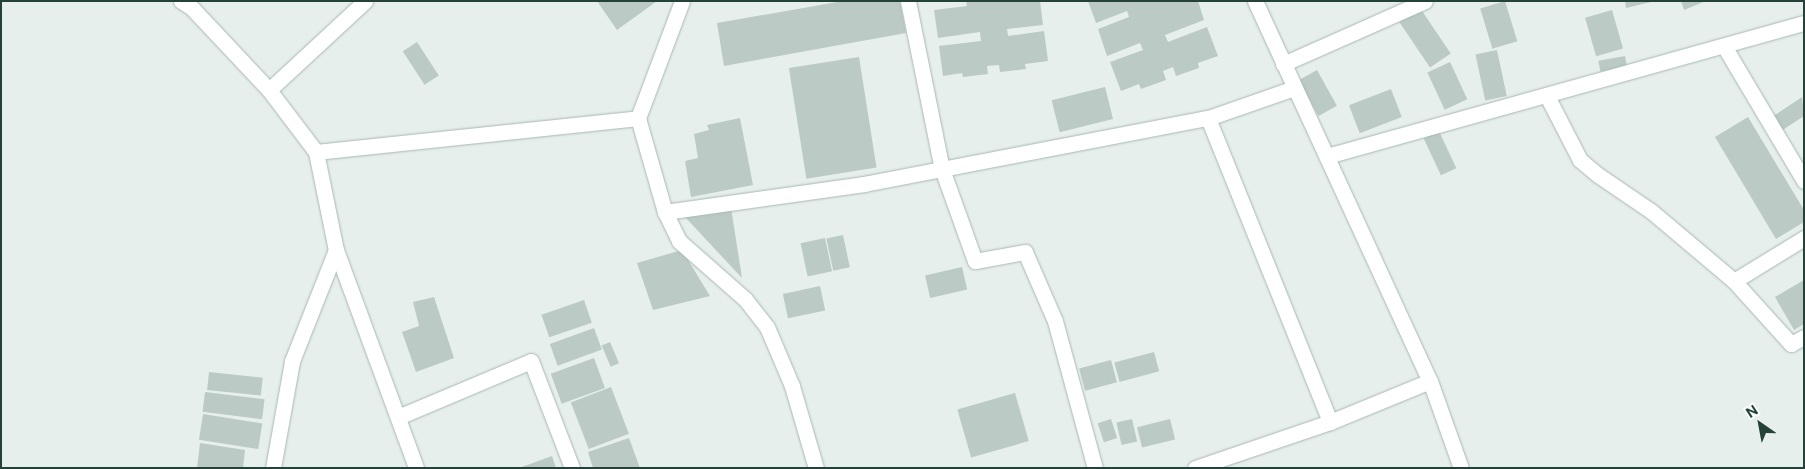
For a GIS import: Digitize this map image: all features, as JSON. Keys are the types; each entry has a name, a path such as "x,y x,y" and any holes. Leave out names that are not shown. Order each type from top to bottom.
{"street":[{"path":"181,1 192,8 269,90 316,152 336,250 416,468"},
{"path":"269,90 365,1"},
{"path":"682,1 638,118 665,212 679,241 745,299 767,327 792,386 816,468"},
{"path":"908,1 942,169 975,261 1025,252 1055,321 1095,468"},
{"path":"1255,1 1282,64 1327,156 1430,382 1461,468"},
{"path":"1282,64 1425,1"},
{"path":"1327,156 1724,46 1802,27"},
{"path":"1724,46 1804,181"},
{"path":"665,212 864,184 1208,118 1294,88"},
{"path":"1547,96 1580,160 1598,176 1651,211 1734,281 1791,344 1804,337"},
{"path":"316,152 638,118"},
{"path":"1208,118 1330,422"},
{"path":"1734,281 1804,238"},
{"path":"273,468 292,362 336,250"},
{"path":"398,417 532,361 572,468"},
{"path":"1195,468 1330,422 1430,382"}],"building":[{"path":"597,1 657,1 617,30"},
{"path":"843,1 900,1 906,33 724,66 717,23"},
{"path":"966,1 1040,1 1043,25 1007,29 1008,36 1044,31 1048,61 1025,64 1026,69 1000,72 999,65 987,66 988,74 963,77 962,73 943,76 939,46 981,41 980,32 938,38 934,10 967,6"},
{"path":"1088,1 1198,1 1204,20 1165,35 1168,42 1207,27 1218,56 1198,63 1199,68 1176,76 1173,67 1163,71 1166,80 1141,89 1139,84 1121,91 1110,62 1143,50 1140,43 1107,56 1098,29 1129,17 1127,11 1096,23"},
{"path":"1505,1 1517,41 1492,49 1480,9"},
{"path":"1625,1 1651,1 1651,2 1626,8"},
{"path":"1681,1 1706,1 1684,10"},
{"path":"1420,8 1451,54 1430,68 1399,22"},
{"path":"1612,10 1623,48 1596,56 1585,18"},
{"path":"417,42 439,76 425,85 403,51"},
{"path":"1497,50 1507,96 1485,101 1475,55"},
{"path":"1625,56 1627,67 1600,72 1598,61"},
{"path":"859,57 877,168 806,179 789,68"},
{"path":"1450,62 1467,99 1445,110 1427,73"},
{"path":"1317,70 1337,106 1319,116 1299,80"},
{"path":"1105,87 1113,119 1060,132 1052,100"},
{"path":"1391,89 1402,117 1360,133 1349,105"},
{"path":"1802,97 1804,116 1781,131 1772,117"},
{"path":"1748,117 1804,210 1804,222 1776,239 1715,137"},
{"path":"740,118 753,185 691,197 685,161 698,158 694,134 709,130 707,125"},
{"path":"1439,131 1456,168 1441,175 1424,138"},
{"path":"731,208 742,278 685,217"},
{"path":"843,235 850,267 833,271 826,239"},
{"path":"825,238 832,271 808,276 801,243"},
{"path":"682,250 710,296 653,310 637,263"},
{"path":"962,267 967,289 930,298 925,276"},
{"path":"1804,280 1804,324 1794,330 1775,297"},
{"path":"820,286 825,310 788,318 783,294"},
{"path":"434,297 454,358 416,372 402,332 419,326 413,302"},
{"path":"584,300 592,323 549,337 541,315"},
{"path":"594,328 602,350 558,366 550,344"},
{"path":"610,342 619,363 611,367 602,346"},
{"path":"1154,352 1159,371 1120,382 1114,363"},
{"path":"594,358 605,388 562,404 551,374"},
{"path":"1111,360 1117,382 1085,391 1079,369"},
{"path":"209,372 263,378 261,396 207,390"},
{"path":"611,387 629,434 589,449 571,402"},
{"path":"205,392 265,399 262,419 203,412"},
{"path":"1015,393 1029,441 971,458 957,410"},
{"path":"203,414 262,423 258,449 199,440"},
{"path":"1111,419 1117,438 1104,442 1098,423"},
{"path":"1132,419 1137,441 1122,445 1116,423"},
{"path":"1170,419 1175,439 1142,448 1137,427"},
{"path":"629,438 640,468 593,468 588,452"},
{"path":"200,443 245,450 243,468 197,468"},
{"path":"552,456 556,468 519,468"}]}
